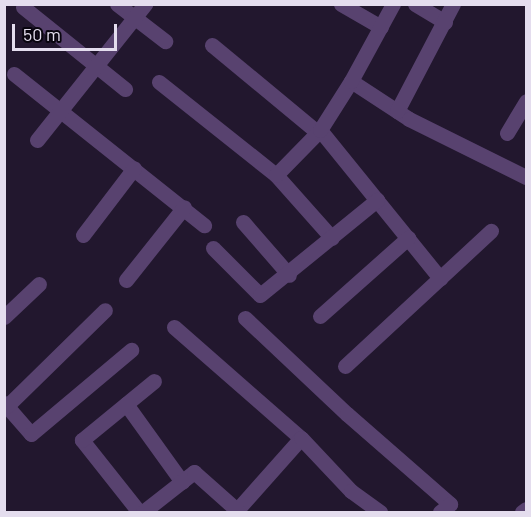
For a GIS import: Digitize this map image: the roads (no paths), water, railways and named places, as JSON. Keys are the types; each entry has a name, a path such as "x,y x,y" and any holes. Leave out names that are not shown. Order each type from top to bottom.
{"street":[{"path":"117,4 165,41"},
{"path":"37,140 145,4"},
{"path":"341,4 381,27"},
{"path":"276,175 318,131 351,81 393,4"},
{"path":"415,4 446,22"},
{"path":"397,111 446,22 453,4"},
{"path":"23,7 125,89"},
{"path":"212,45 318,131 440,278"},
{"path":"14,74 204,225"},
{"path":"351,81 397,111 526,177"},
{"path":"159,82 276,175 332,238"},
{"path":"507,133 526,101"},
{"path":"83,235 134,168"},
{"path":"213,248 260,295 289,274 377,200"},
{"path":"126,280 184,207"},
{"path":"243,222 289,274"},
{"path":"345,366 491,231"},
{"path":"320,316 408,238"},
{"path":"4,317 39,284"},
{"path":"105,310 6,405 31,434 131,350"},
{"path":"245,318 347,414 450,504 440,513"},
{"path":"174,327 301,438 351,491 380,513"},
{"path":"154,381 82,440 141,513 194,472 238,512 301,438"},
{"path":"126,404 182,482"},
{"path":"522,513 526,510"}]}
